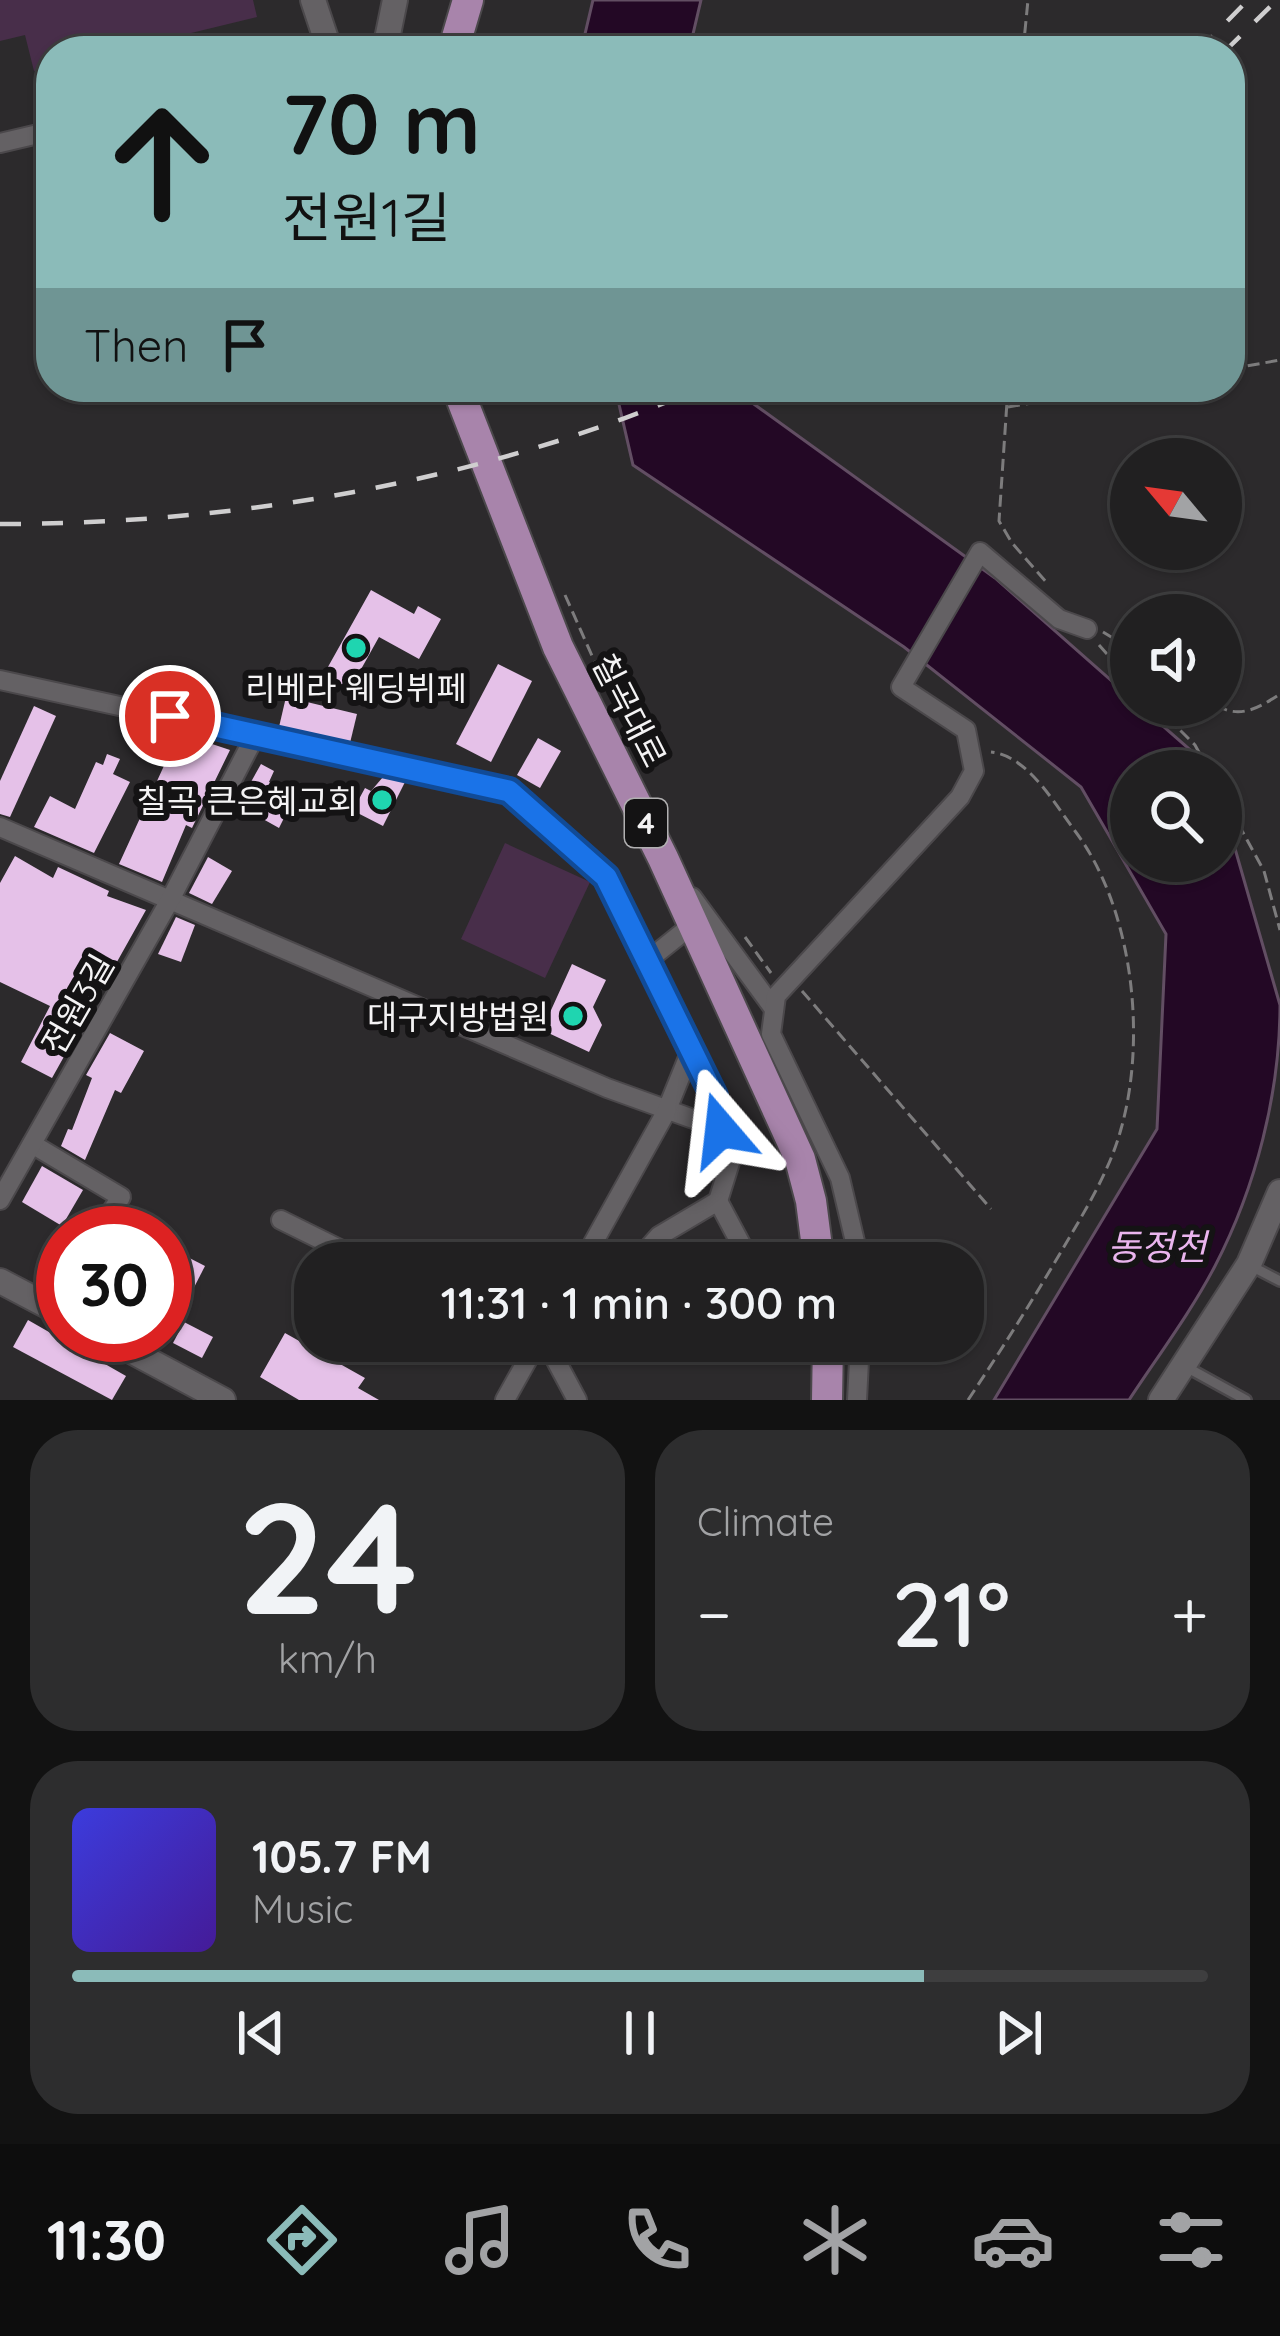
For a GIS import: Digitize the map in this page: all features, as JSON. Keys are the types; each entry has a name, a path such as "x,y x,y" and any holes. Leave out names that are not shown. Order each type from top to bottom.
{"main road":[{"path":"457,36 468,0"},
{"name":"칠곡대로","path":"464,402 558,647 663,858 800,1159 816,1242"},
{"path":"826,1400 827,1362"}],"street":[{"path":"313,0 325,36"},
{"path":"388,36 395,0"},
{"path":"0,143 36,134"},
{"path":"855,1242 840,1178 771,1034 776,996 960,797 974,771 966,730 901,687 980,552 1059,619 1087,629"},
{"path":"0,680 509,791 606,877 714,1096 731,1156 718,1201 654,1242"},
{"name":"전원3길","path":"0,1200 170,900 256,734"},
{"path":"4,829 666,1112 721,1130"},
{"path":"663,858 774,1009"},
{"path":"647,961 692,925"},
{"path":"593,1242 666,1112 692,1048"},
{"path":"32,1144 121,1197 115,1206"},
{"path":"1161,1400 1249,1264 1280,1192"},
{"path":"718,1201 740,1242"},
{"path":"281,1220 326,1242"},
{"path":"0,1281 36,1294"},
{"path":"147,1362 207,1397"},
{"path":"505,1400 524,1362"},
{"path":"557,1362 577,1400"},
{"path":"857,1400 859,1362"}],"lane":[{"path":"1249,1264 1280,1281"},
{"path":"1184,1366 1246,1400"}],"path":[{"path":"1024,36 1028,0"},
{"path":"1245,366 1280,360"},
{"path":"1007,402 999,521 1012,544 1057,595"},
{"path":"1006,408 1040,402"},
{"path":"561,586 606,688"},
{"path":"1087,629 1110,635"},
{"path":"1087,629 1110,656"},
{"path":"1242,711 1260,709 1280,694"},
{"path":"1176,726 1198,750"},
{"path":"968,1400 1091,1200 1121,1130 1130,1068 1133,986 1117,916 1085,844 1040,784 1005,754 970,750"},
{"path":"1242,831 1264,871 1280,930"},
{"path":"734,928 748,939 775,978 791,979 991,1209"}],"shaded area":[{"path":"0,0 253,0 257,17 179,36 36,36 34,71 25,35 0,41"},
{"path":"505,843 590,882 545,978 461,939"}],"water":[{"path":"593,0 701,0 693,36 585,36"},
{"name":"동정천","path":"618,402 751,402 995,578 1110,679 1110,726 1163,726 1190,750 1110,750 1110,837 1081,787 904,647 633,465"},
{"name":"동정천","path":"1242,873 1280,1005 1276,1072 1254,1172 1215,1266 1129,1400 994,1400 1157,1129 1166,934 1136,882 1242,882"}],"building":[{"name":"리베라 웨딩뷔페","path":"371,590 414,614 418,606 441,619 419,659 379,637 350,689 324,674"},
{"path":"498,664 532,681 491,762 456,744"},
{"path":"286,697 357,714 350,743 279,727"},
{"path":"34,706 56,716 10,817 0,814 0,781"},
{"path":"179,733 230,750 192,828 186,825 162,882 119,864"},
{"path":"538,738 561,751 540,788 517,775"},
{"path":"107,754 120,759 113,774 130,782 94,853 34,827 50,796 75,809 96,762 103,765"},
{"path":"261,764 274,771 269,782 279,787 275,795 291,804 279,828 238,805"},
{"name":"칠곡 큰은혜교회","path":"383,777 405,782 383,826 340,804 346,792 359,799 365,788 371,791"},
{"path":"15,856 53,878 58,867 109,891 107,896 146,910 52,1078 21,1062 50,1006 0,982 0,883"},
{"path":"208,857 232,871 212,904 189,893"},
{"path":"176,917 195,925 181,962 158,954"},
{"name":"대구지방법원","path":"572,964 606,980 593,1007 602,1025 589,1052 542,1030"},
{"path":"110,1033 144,1051 121,1093 115,1090 85,1160 61,1146 92,1078 86,1075"},
{"path":"42,1166 83,1190 74,1206 36,1206 36,1210 22,1202"},
{"path":"192,1259 205,1266 192,1291"},
{"path":"28,1320 36,1325 36,1359 13,1347"},
{"path":"192,1326 213,1337 202,1358 192,1353"},
{"path":"285,1333 294,1338 294,1362 337,1362 365,1378 358,1388 379,1400 299,1400 260,1377"},
{"path":"41,1362 102,1362 126,1376 112,1400"}],"railway":[{"path":"1213,36 1248,0"},
{"path":"1240,36 1277,0"},
{"path":"0,524 180,516 358,491 534,448 665,402"}],"place":[{"name":"리베라 웨딩뷔페","path":"356,648"},
{"name":"칠곡 큰은혜교회","path":"382,800"},
{"name":"대구지방법원","path":"573,1016"}],"route":[{"path":"170,716 509,791 606,877 714,1096 721,1130"}]}
